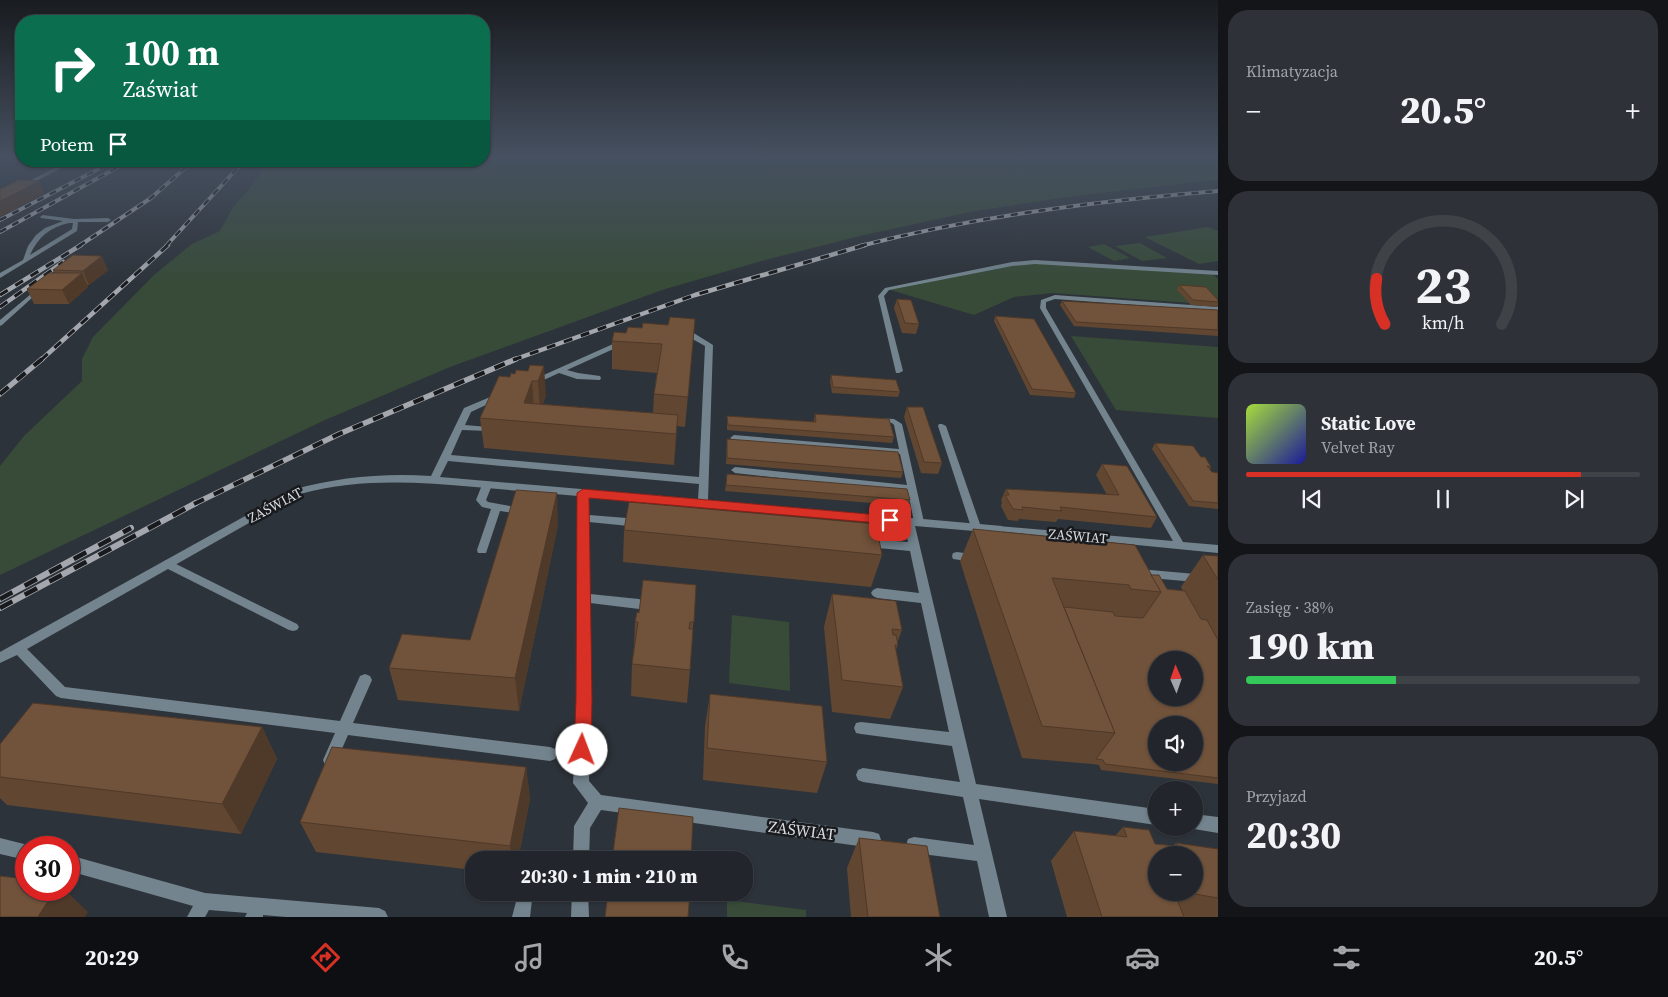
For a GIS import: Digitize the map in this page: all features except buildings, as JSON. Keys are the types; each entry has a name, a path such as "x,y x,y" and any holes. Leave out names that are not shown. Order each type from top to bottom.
{"street":[{"path":"671,332 690,334 709,345 703,504"},
{"path":"526,385 636,336"},
{"path":"560,371 577,376 597,378"},
{"path":"434,480 467,410 509,392"},
{"path":"459,427 485,429"},
{"path":"445,458 703,481"},
{"name":"ZAŚWIAT","path":"0,658 296,492 345,479 386,476 998,529"},
{"path":"581,851 582,826 597,802 581,783 584,700 583,493"},
{"path":"583,518 650,524"},
{"path":"914,522 915,547 998,917"},
{"path":"855,542 915,547"},
{"path":"877,593 927,599"},
{"path":"584,598 640,604"},
{"path":"18,648 61,692 550,754"},
{"path":"325,771 365,680"},
{"path":"861,728 958,740"},
{"path":"863,775 969,792 1148,816"},
{"name":"ZAŚWIAT","path":"597,802 667,820 869,846 891,842 983,854"},
{"path":"1203,823 1218,825"},
{"path":"0,846 15,849"},
{"path":"80,866 205,902 256,911 379,917"},
{"path":"521,917 524,901"},
{"path":"580,901 580,917"},
{"path":"196,917 205,902"}],"lane":[{"path":"43,217 73,221 108,220"},
{"path":"0,276 75,230 76,222 73,221"},
{"path":"25,261 30,245 36,237 46,229 73,221"},
{"path":"899,371 881,296 887,289 1012,264 1035,262 1218,272"},
{"path":"0,324 31,296"},
{"path":"1180,545 1043,308 1042,301 1055,297 1218,309"},
{"path":"875,420 894,421 898,424 912,489 914,522"},
{"path":"942,426 976,528"},
{"path":"734,438 904,452"},
{"path":"735,470 912,489"},
{"path":"487,485 481,500 486,505 496,509 527,512"},
{"path":"482,550 496,509"},
{"name":"ZAŚWIAT","path":"998,529 1218,549"},
{"path":"957,556 986,559"},
{"path":"168,564 293,627"},
{"path":"1131,572 1218,580"}],"green space":[{"path":"240,199 1057,199 975,211 864,235 765,260 662,290 450,367 325,420 0,575 0,466 24,436 82,381 82,359 93,337 154,275 192,244 220,231 233,207"},
{"path":"1208,227 1218,231 1218,261 1199,264 1145,237"},
{"path":"1140,243 1167,258 1142,261 1115,246"},
{"path":"1104,244 1130,258 1114,261 1088,247"},
{"path":"1035,262 1211,272 1218,279 1218,305 1053,293 1014,297 974,315 887,289 1012,264"},
{"path":"1071,336 1218,347 1218,418 1116,410"},
{"path":"732,615 789,622 790,691 729,683"},
{"path":"727,901 806,910 806,917 727,917"}],"railway":[{"path":"0,220 41,199"},
{"path":"0,232 60,199"},
{"path":"79,246 150,199"},
{"path":"166,246 209,199"},
{"path":"860,246 904,235 993,218 1140,199"},
{"path":"0,295 81,245"},
{"path":"41,360 168,245"},
{"path":"513,360 695,295 865,245"},
{"path":"0,307 63,262"},
{"path":"0,394 42,359"},
{"path":"195,503 339,434 516,359"},
{"path":"0,608 195,503"},
{"path":"0,599 131,528"}],"route":[{"path":"582,750 584,700 583,493 890,520"}]}
